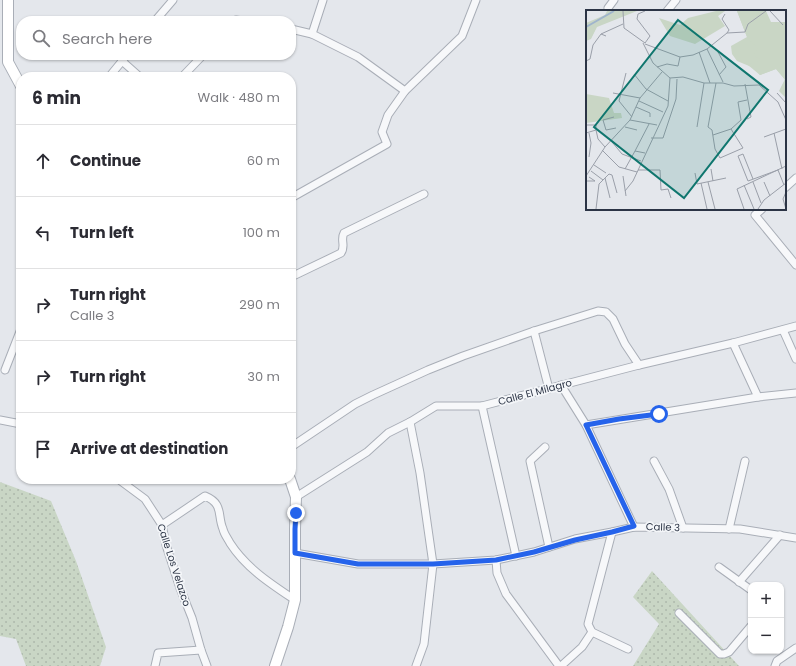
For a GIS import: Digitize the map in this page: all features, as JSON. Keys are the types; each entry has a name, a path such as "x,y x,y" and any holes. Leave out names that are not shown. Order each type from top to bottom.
{"street":[{"path":"8,0 4,29 8,62 16,77"},
{"path":"159,16 173,0"},
{"path":"312,34 323,0"},
{"path":"296,195 387,144 382,132 388,115 405,91 462,36 476,0"},
{"path":"608,8 614,0"},
{"path":"668,10 676,0"},
{"path":"296,30 312,34 358,57 405,91"},
{"path":"187,72 198,60"},
{"path":"113,72 122,61 134,72"},
{"path":"786,187 796,178"},
{"path":"296,275 341,253 344,249 342,238 344,233 424,194"},
{"path":"761,210 755,215 796,265"},
{"path":"296,444 356,404 373,395 463,356 534,331 598,311 604,311 612,319 625,344 639,365"},
{"name":"Calle El Milagro","path":"296,497 367,452 388,433 436,406 482,406 796,326"},
{"path":"783,330 796,358"},
{"path":"534,331 550,389"},
{"path":"5,370 16,342"},
{"path":"733,343 758,397"},
{"path":"561,385 586,425 634,526"},
{"path":"586,425 758,397 796,393"},
{"path":"482,406 516,556"},
{"path":"0,420 16,423"},
{"path":"410,422 420,473 433,564 424,644 416,666"},
{"path":"545,447 530,461 549,547"},
{"path":"729,529 745,461"},
{"path":"654,462 669,489 683,528"},
{"name":"Calle Los Velazco","path":"125,484 145,499 162,525 168,552 192,618 207,666"},
{"path":"275,666 295,600 296,497 292,484"},
{"path":"162,525 205,496 213,500 220,511 223,529 231,544 242,559 270,584 295,600"},
{"name":"Calle 3","path":"295,553 358,564 433,564 496,560 634,526 740,529 796,538"},
{"path":"612,532 588,624 592,632 628,649"},
{"path":"739,582 780,535"},
{"path":"496,560 497,573 506,594 560,666 582,647 592,632"},
{"path":"719,567 748,588"},
{"path":"679,612 720,654 729,652 748,630"},
{"path":"775,666 777,661 796,648"},
{"path":"155,666 158,653 201,650"}],"green space":[{"path":"0,482 51,501 76,561 106,647 100,666 26,666 16,639 0,636"},
{"path":"652,571 739,666 633,666 659,624 633,597"}],"route":[{"path":"296,513 295,553 358,564 433,564 496,560 534,552 575,540 634,526 586,425 659,414"}]}
